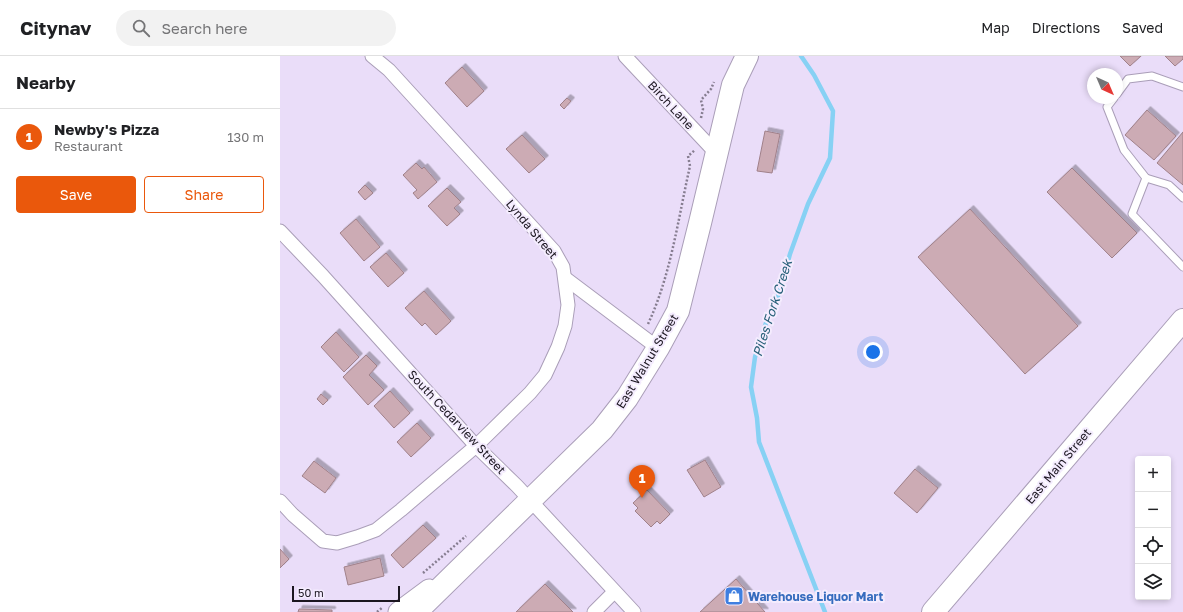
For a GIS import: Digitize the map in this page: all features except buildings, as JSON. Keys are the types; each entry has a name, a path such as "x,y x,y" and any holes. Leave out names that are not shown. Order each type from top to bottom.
{"highway":[{"name":"East Walnut Street","path":"416,612 474,542 531,500 589,443 614,416 627,398 650,343 678,311 733,85 747,56"},
{"name":"East Main Street","path":"933,612 1183,320"}],"street":[{"name":"Lynda Street","path":"280,502 323,541 337,543 357,538 376,530 476,446 530,393 545,375 558,347 565,326 568,305 565,278 563,267 554,251 389,70 372,56"},
{"name":"Birch Lane","path":"625,56 717,154"},
{"name":"South Cedarview Street","path":"280,231 323,276 476,446 531,500 634,612"},
{"path":"565,278 650,343"},
{"name":"East Walnut Street","path":"391,609 474,542"},
{"path":"594,612 614,592"}],"lane":[{"path":"1123,86 1128,80 1152,76 1183,87"},
{"path":"1109,104 1107,107 1124,150 1146,178 1168,185 1183,198"},
{"path":"1146,178 1132,214 1183,267"}],"path":[{"path":"650,343 690,166 688,156 694,152 698,134 703,109 701,100 711,89 717,76"},
{"path":"419,576 474,542"},
{"path":"378,612 391,609"}],"waterway":[{"name":"Piles Fork Creek","path":"801,56 814,75 833,111 830,158 808,204 790,254 780,291 766,323 755,357 751,387 757,418 759,442 825,612"}],"place":[{"name":"Newby's Pizza","path":"642,498"},
{"name":"Warehouse Liquor Mart","path":"734,596"}]}
